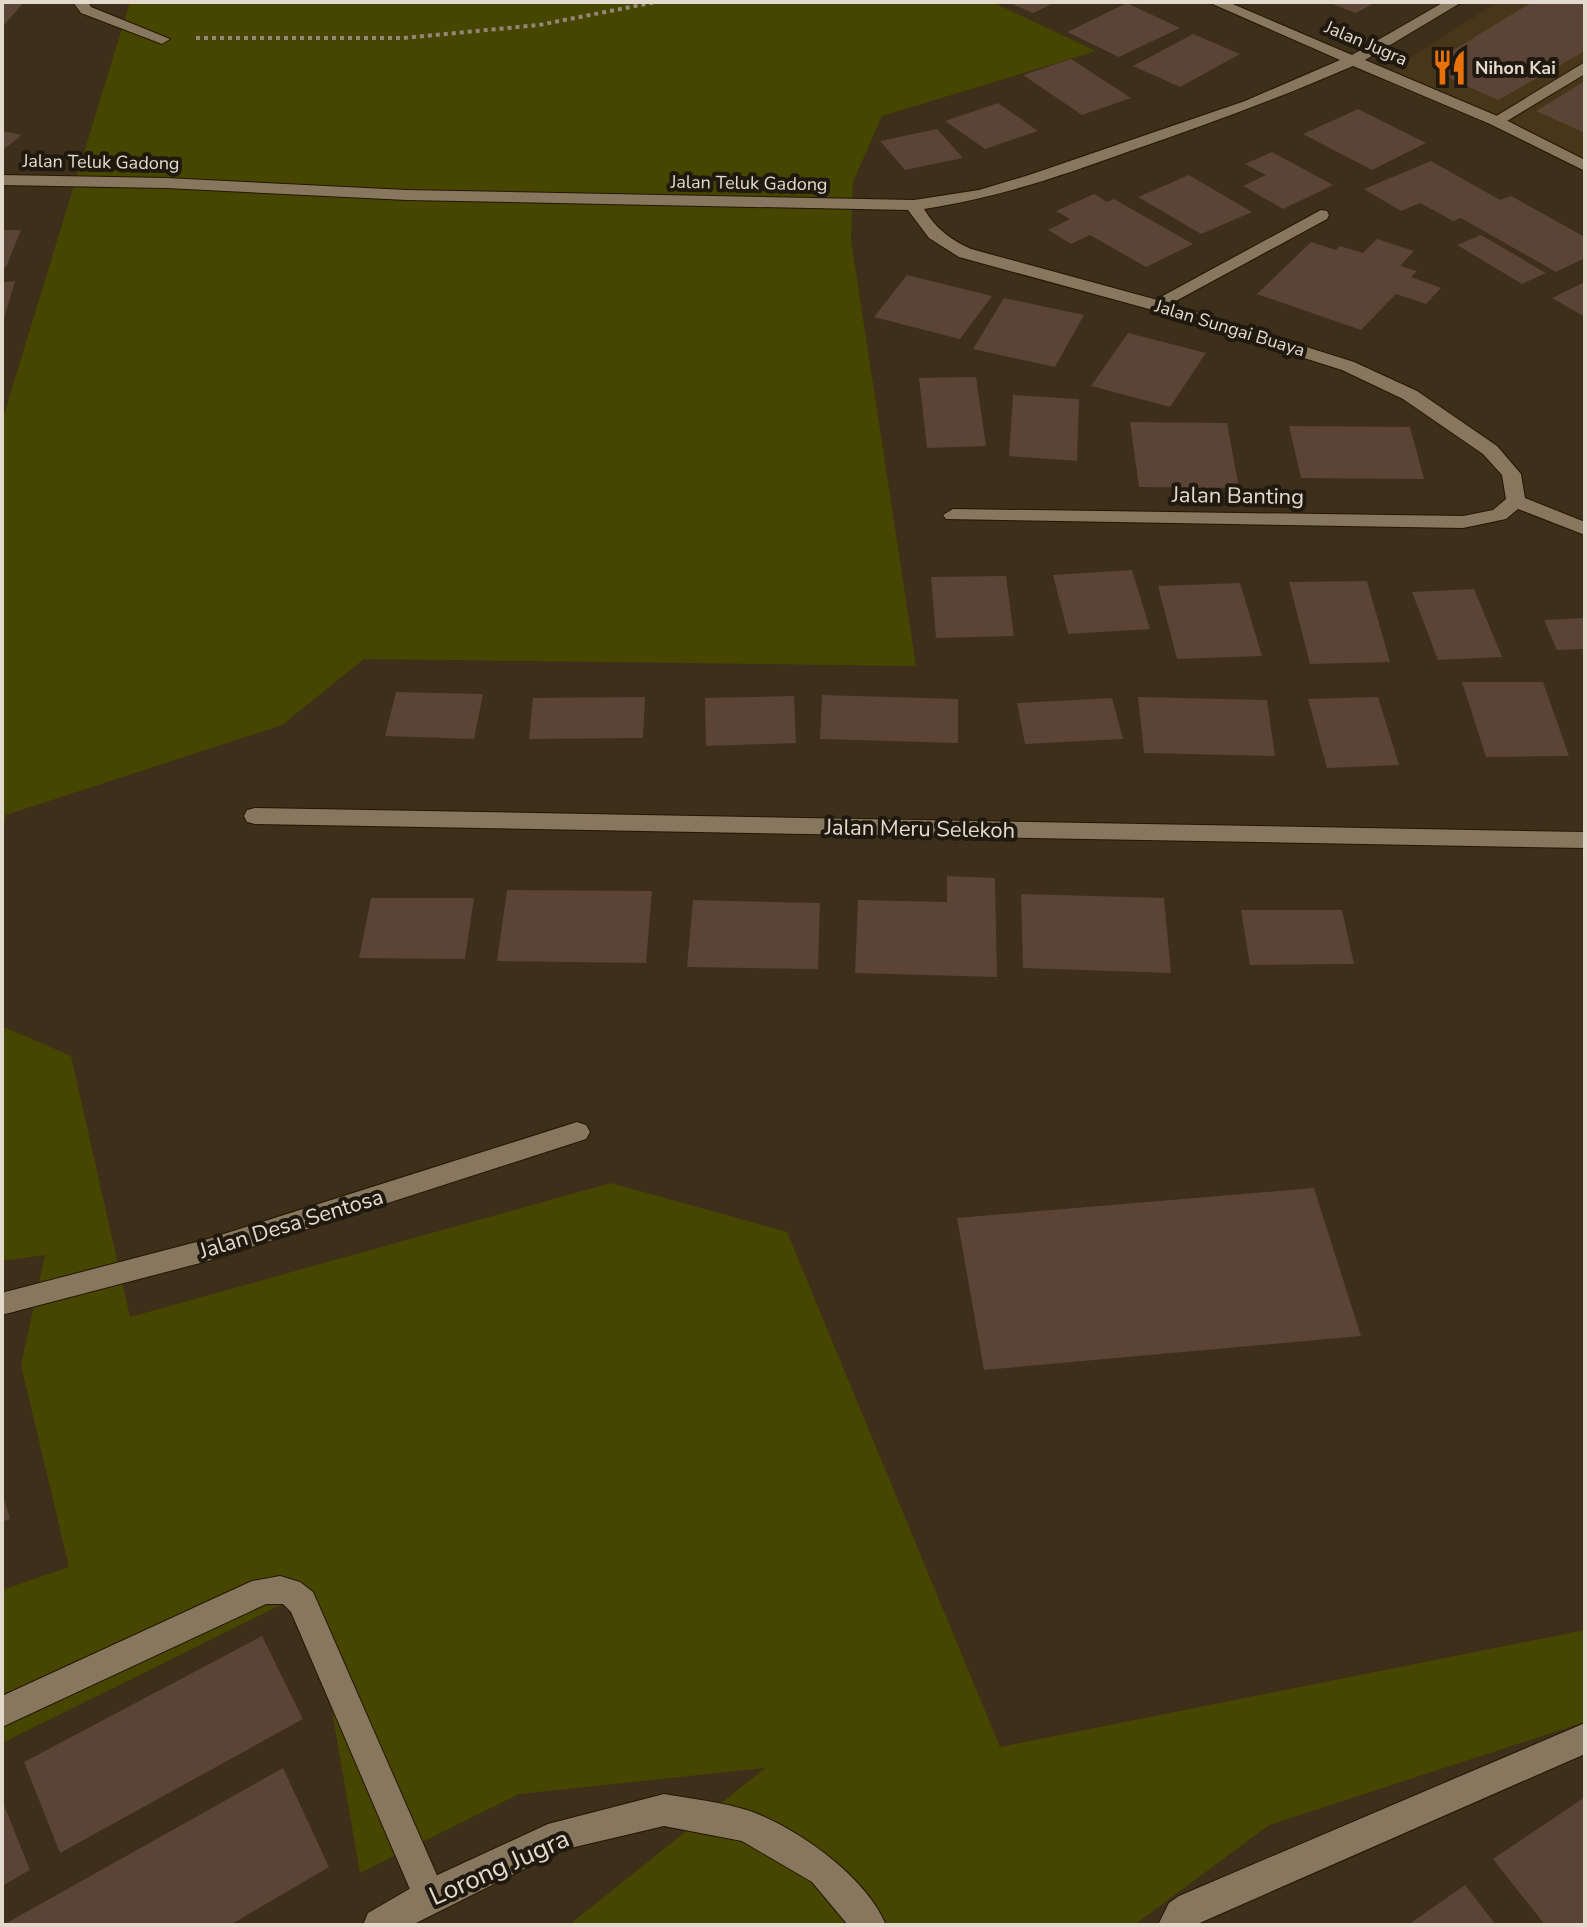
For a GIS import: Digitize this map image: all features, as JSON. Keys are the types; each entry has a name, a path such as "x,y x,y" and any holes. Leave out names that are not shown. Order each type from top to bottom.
{"street":[{"path":"80,2 86,10 162,39"},
{"name":"Jalan Jugra","path":"1215,2 1356,59 1496,121 1585,166"},
{"name":"Jalan Teluk Gadong","path":"2,180 166,183 407,195 914,205 981,195 1035,179 1251,104 1356,59 1455,2"},
{"path":"1496,121 1585,67"},
{"name":"Jalan Sungai Buaya","path":"914,205 921,220 934,235 958,250 1155,305 1348,366 1410,395 1490,450 1511,474 1516,501"},
{"path":"1155,305 1321,215"},
{"path":"1516,501 1585,529"},
{"name":"Jalan Banting","path":"953,515 1463,522 1499,515 1516,501"},
{"name":"Jalan Meru Selekoh","path":"255,816 1585,840"},
{"name":"Jalan Desa Sentosa","path":"6,1303 208,1250 577,1132"},
{"path":"2,1712 263,1591 279,1588 293,1591 302,1602 430,1896"},
{"path":"1175,1925 1181,1915 1191,1908 1585,1738"},
{"name":"Lorong Jugra","path":"380,1925 430,1896 559,1835 664,1810 747,1826 760,1833 824,1870 869,1925"}],"path":[{"path":"162,39 404,38 539,25 656,2"}],"shaded area":[{"path":"130,2 992,2 1096,51 882,116 853,182 851,240 916,666 364,659 282,725 6,815 2,838 2,421"},
{"path":"1497,2 1585,2 1585,165 1378,79"},
{"path":"2,1026 71,1056 130,1317 611,1183 787,1232 1000,1747 1585,1630 1585,1722 1269,1825 1134,1925 569,1925 765,1768 519,1794 360,1873 311,1590 2,1743 2,1590 69,1567 21,1365 45,1255 2,1261"}],"building":[{"path":"2,2 24,2 5,24 2,24"},
{"path":"1007,2 1056,2 1033,13"},
{"path":"1327,2 1376,2 1356,13"},
{"path":"1532,2 1585,2 1585,51 1498,100 1451,79 1439,59"},
{"path":"1127,3 1180,28 1119,57 1067,32"},
{"path":"1193,34 1240,54 1180,87 1133,66"},
{"path":"1071,59 1131,98 1082,115 1023,75"},
{"path":"1585,81 1585,133 1536,111"},
{"path":"998,103 1038,131 985,149 945,121"},
{"path":"1358,109 1426,143 1372,170 1303,134"},
{"path":"937,129 963,158 905,170 880,141"},
{"path":"2,131 22,135 4,149"},
{"path":"1272,152 1333,185 1283,209 1243,186 1266,175 1245,164"},
{"path":"1431,161 1500,200 1511,196 1585,237 1585,258 1556,272 1461,218 1453,221 1420,203 1401,211 1364,189"},
{"path":"1189,175 1252,212 1201,234 1138,197"},
{"path":"1094,194 1107,202 1114,199 1193,244 1146,267 1090,235 1071,244 1048,230 1070,219 1056,211"},
{"path":"2,230 21,230 6,267 2,268"},
{"path":"1481,235 1546,273 1522,284 1457,245"},
{"path":"1377,239 1414,251 1400,266 1417,271 1411,277 1441,288 1426,304 1396,294 1361,330 1257,294 1311,242 1336,250 1340,246 1363,253"},
{"path":"907,275 992,296 960,339 874,317"},
{"path":"15,281 3,322 2,322 2,282"},
{"path":"1585,282 1585,317 1552,298"},
{"path":"1004,298 1084,315 1055,367 973,349"},
{"path":"1128,333 1206,353 1170,407 1091,386"},
{"path":"976,377 986,446 927,448 919,378"},
{"path":"1013,395 1079,399 1077,461 1009,456"},
{"path":"1130,422 1227,423 1239,488 1139,487"},
{"path":"1289,426 1410,427 1424,479 1301,478"},
{"path":"1132,570 1150,629 1068,634 1053,575"},
{"path":"1006,576 1014,636 936,638 931,577"},
{"path":"1367,581 1390,662 1310,664 1289,582"},
{"path":"1240,583 1262,656 1177,659 1158,586"},
{"path":"1474,589 1502,657 1438,660 1412,592"},
{"path":"1585,618 1585,649 1557,650 1544,620"},
{"path":"1462,682 1543,682 1569,756 1486,757"},
{"path":"396,692 483,694 474,739 385,736"},
{"path":"822,695 958,699 958,743 820,739"},
{"path":"794,696 796,743 706,746 705,698"},
{"path":"645,697 643,738 529,739 533,698"},
{"path":"1138,697 1267,700 1275,756 1144,753"},
{"path":"1378,697 1399,765 1327,768 1308,699"},
{"path":"1112,698 1123,739 1025,744 1017,703"},
{"path":"947,876 995,878 997,977 855,973 858,900 947,902"},
{"path":"507,890 652,891 646,963 497,961"},
{"path":"1021,894 1164,898 1171,973 1023,968"},
{"path":"371,898 474,898 465,959 359,958"},
{"path":"693,900 820,903 818,969 687,967"},
{"path":"1241,910 1342,910 1354,964 1250,965"},
{"path":"1314,1188 1361,1336 984,1370 957,1218"},
{"path":"2,1491 10,1519 2,1522"},
{"path":"262,1636 303,1719 60,1853 24,1762"},
{"path":"283,1768 329,1867 230,1925 3,1925"},
{"path":"1585,1797 1585,1925 1545,1925 1493,1859"},
{"path":"2,1800 30,1870 2,1886"},
{"path":"1465,1885 1496,1925 1408,1925"}],"place":[{"name":"Nihon Kai","path":"1449,68"}]}
